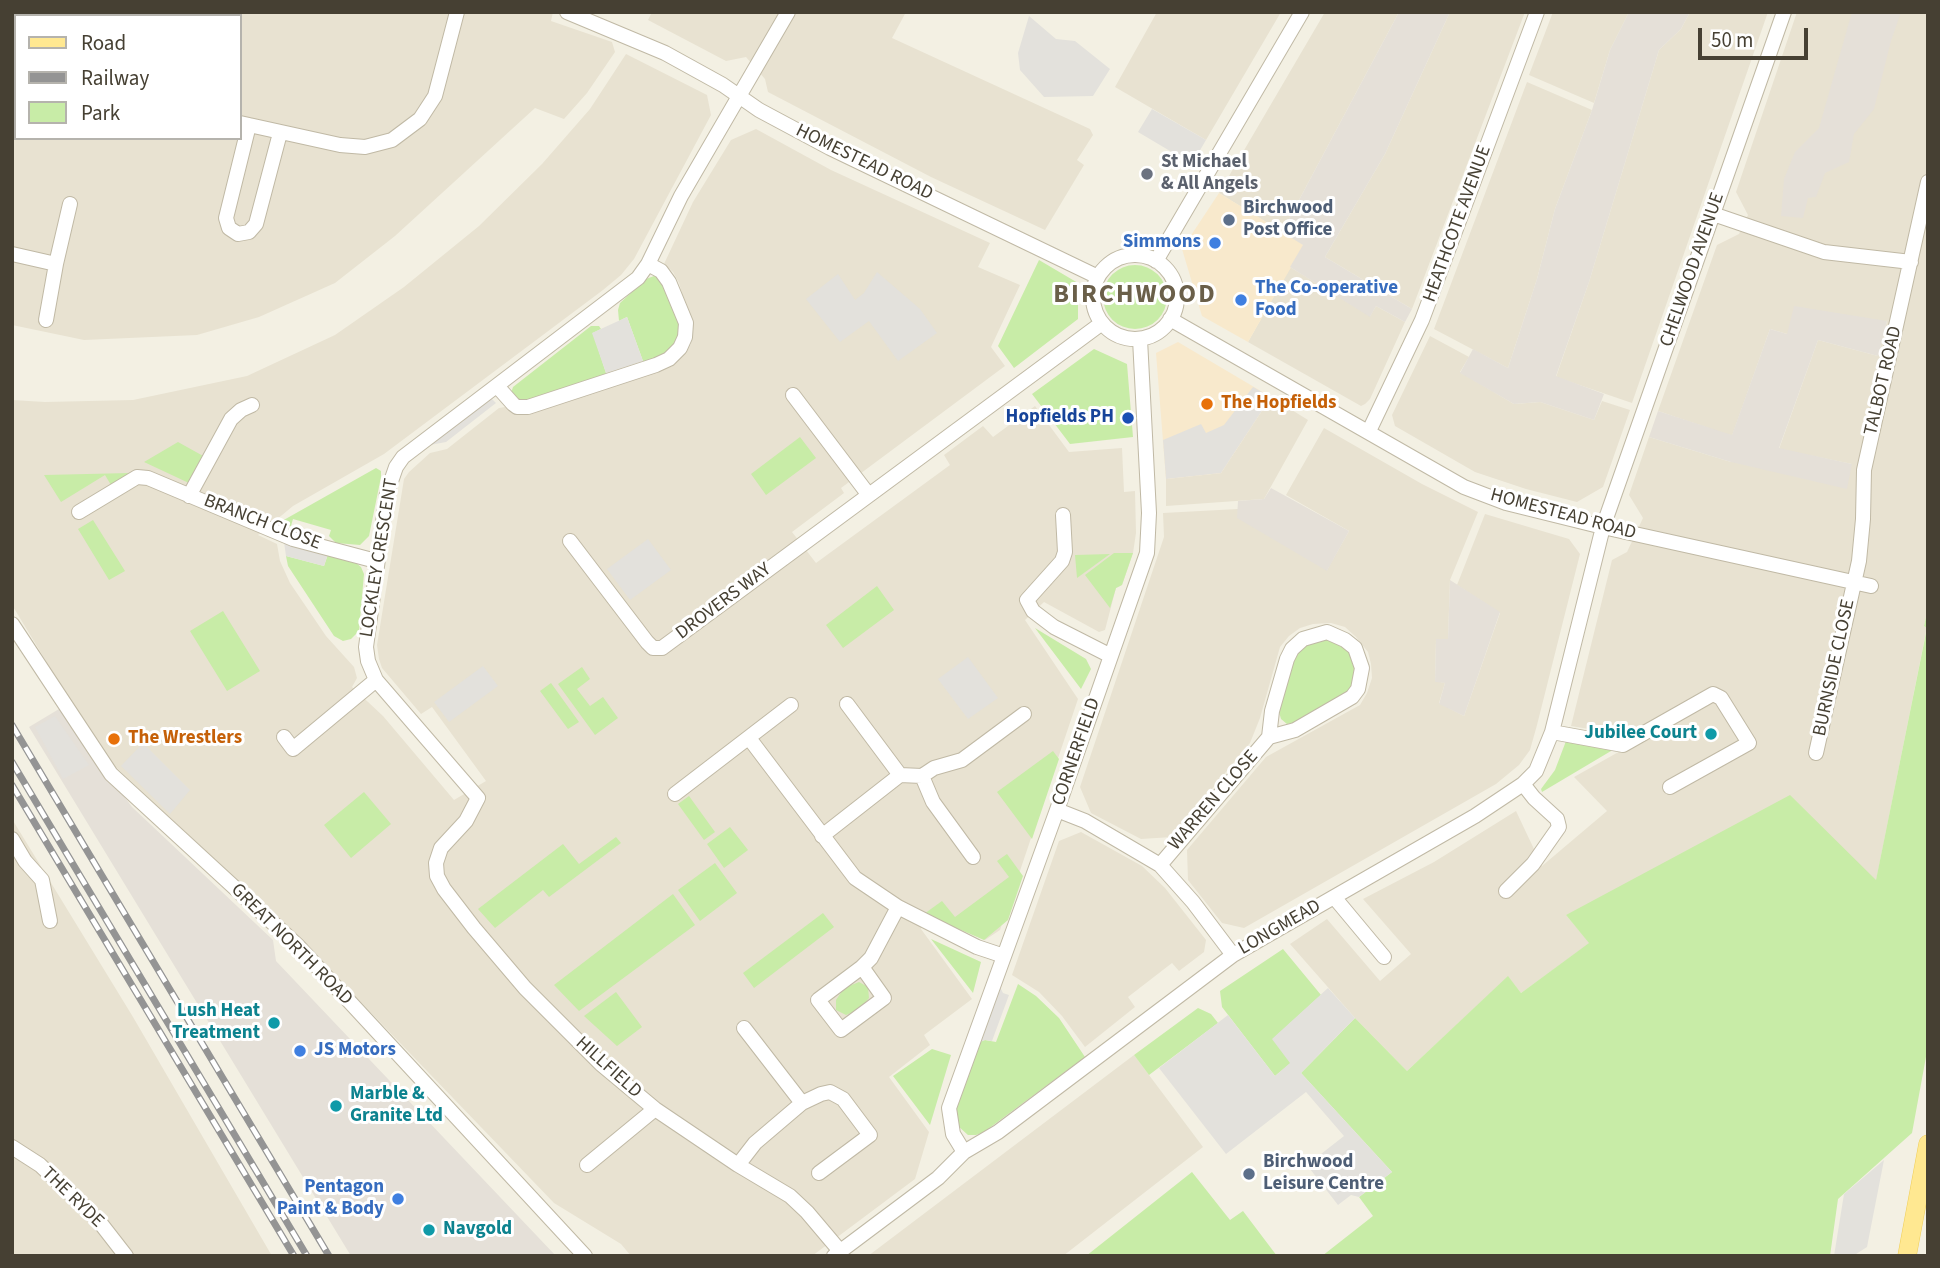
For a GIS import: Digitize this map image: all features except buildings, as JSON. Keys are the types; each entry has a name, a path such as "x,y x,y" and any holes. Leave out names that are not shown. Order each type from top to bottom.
{"main road":[{"path":"1907,1256 1928,1144"}],"street":[{"path":"244,124 340,145 365,147 393,140 420,119 435,96 457,12"},
{"name":"HOMESTEAD ROAD","path":"567,12 635,40 700,72 759,110 830,148 1098,277"},
{"name":"LOCKLEY CRESCENT","path":"448,839 466,821 478,798 376,680 368,661 366,647 387,494 396,467 403,457 629,284 648,264 681,196 788,12"},
{"path":"1156,261 1302,12"},
{"name":"HEATHCOTE AVENUE","path":"1369,431 1423,320 1537,12"},
{"name":"CHELWOOD AVENUE","path":"1603,527 1784,12"},
{"path":"241,140 226,218 229,228 238,234 249,232 256,223 279,133"},
{"name":"TALBOT ROAD","path":"1854,582 1863,519 1864,470 1928,182"},
{"path":"46,320 70,204"},
{"path":"1713,214 1824,252 1911,262"},
{"path":"12,254 56,264"},
{"path":"1143,256 1156,261 1166,269 1176,293 1175,307 1170,319 1157,332 1140,339 1125,338 1112,332 1102,323 1093,301 1098,277 1117,259 1143,256"},
{"path":"497,386 517,407 527,407 669,359 680,348 685,337 686,323 669,282 661,271 648,264"},
{"name":"HOMESTEAD ROAD","path":"1170,319 1464,487 1507,503 1603,527 1871,586"},
{"name":"DROVERS WAY","path":"569,541 647,642 653,648 662,648 1102,323"},
{"name":"CORNERFIELD","path":"964,1152 953,1134 949,1108 1142,572 1149,533 1140,339"},
{"path":"793,395 868,494"},
{"name":"BRANCH CLOSE","path":"189,496 231,419 240,410 252,405"},
{"name":"BRANCH CLOSE","path":"79,512 136,477 148,478 293,538 376,561"},
{"path":"1063,515 1065,552 1062,561 1027,600 1033,611 1054,627 1111,656"},
{"name":"LONGMEAD","path":"837,1253 938,1178 964,1152 998,1132 1233,955 1475,816 1523,784 1536,771 1552,732 1603,527"},
{"name":"BURNSIDE CLOSE","path":"1816,753 1854,582"},
{"name":"GREAT NORTH ROAD","path":"12,624 111,774 298,946 585,1256"},
{"name":"WARREN CLOSE","path":"1160,865 1269,737 1272,711 1292,649 1303,639 1327,632 1345,640 1354,648 1362,668 1358,689 1352,697 1294,730 1269,737"},
{"path":"284,737 293,749 376,680"},
{"path":"1552,732 1623,745 1707,696 1713,694 1721,698 1749,743 1670,787"},
{"path":"847,704 900,775"},
{"path":"675,794 791,705"},
{"path":"822,836 900,775 922,776 934,768 962,760 1024,714"},
{"path":"749,738 855,878 898,907 977,947 1004,956"},
{"path":"922,776 933,802 973,857"},
{"path":"1506,891 1533,864 1559,827 1557,819 1523,784"},
{"path":"1057,810 1084,821 1160,865 1193,902 1233,955"},
{"path":"12,839 25,861 42,880 50,921"},
{"name":"HILLFIELD","path":"448,839 441,848 436,863 438,876 449,896 525,988 601,1064 654,1109 790,1196 807,1212 837,1253"},
{"path":"1334,897 1384,957"},
{"path":"862,967 884,998 841,1030 818,1000 871,958 898,907"},
{"path":"744,1028 802,1103"},
{"path":"738,1165 755,1143 802,1103 821,1094 837,1094 843,1098 870,1135 819,1173"},
{"path":"587,1165 654,1109"},
{"name":"THE RYDE","path":"12,1147 40,1166 98,1220 126,1256"}],"shaded area":[{"path":"12,12 553,12 551,21 612,42 615,52 587,93 564,119 535,108 395,236 335,283 259,317 197,335 84,340 12,325"},
{"path":"652,12 906,12 892,38 1090,129 1093,135 1077,160 1084,165 1045,230 931,177 768,92 765,79 746,57 726,61 648,20"},
{"path":"1157,12 1281,12 1206,140 1115,87"},
{"path":"1325,12 1399,12 1282,232 1219,193"},
{"path":"1399,12 1450,12 1385,154 1325,257 1412,309 1405,322 1376,306 1370,317 1290,267 1303,245 1282,232"},
{"path":"1450,12 1525,12 1412,309 1325,257 1385,154"},
{"path":"1553,12 1629,12 1610,50 1594,103 1529,75"},
{"path":"1629,12 1690,12 1681,29 1659,50 1589,282 1556,376 1604,394 1594,420 1540,402 1514,404 1460,373 1473,349 1508,368 1537,279 1555,209 1592,110 1610,50"},
{"path":"1690,12 1768,12 1632,403 1556,377 1589,282 1659,50 1681,29"},
{"path":"1797,12 1928,12 1928,608 1924,626 1927,627 1876,881 1566,915 1590,943 1521,993 1508,977 1407,1071 1355,1018 1290,944 1327,919 1380,981 1411,954 1363,899 1434,862 1516,811 1542,866 1607,811 1574,777 1631,745 1625,735 1571,726 1612,560 1627,552 1643,518 1629,495 1649,437 1731,462 1852,464 1779,449 1818,340 1878,356 1887,321 1787,334 1770,329 1732,436 1658,411 1717,245 1739,234 1748,215 1736,192"},
{"path":"1852,12 1901,12 1874,109 1854,134 1849,162 1825,173 1816,197 1808,198 1803,218 1781,216 1784,179 1795,152 1819,128"},
{"path":"1029,16 1056,39 1075,41 1110,69 1093,96 1044,97 1020,70 1018,53"},
{"path":"626,54 707,95 711,115 634,259 621,275 603,290 384,454 293,506 258,535 277,544 280,561 290,583 326,636 354,667 357,678 352,687 383,716 454,800 486,781 432,707 421,714 382,668 377,645 404,479 409,472 430,453 447,449 499,408 505,407 514,412 528,414 674,365 691,344 692,329 679,283 673,272 664,264 693,202 731,140 756,129 831,170 990,243 978,267 1020,285 991,347 1005,366 841,488 844,493 792,532 816,563 950,465 944,455 983,426 993,437 1035,406 1069,452 1122,448 1124,492 1135,491 1136,533 1133,553 1122,585 1116,588 1105,630 1099,632 1044,602 1025,620 1078,699 1000,930 985,940 927,912 921,929 972,999 924,1035 930,1045 889,1077 929,1132 915,1179 812,1256 631,1256 621,1244 554,1203 301,940 103,755 12,605 12,400 133,400 247,376 335,335 404,287 479,226 542,164 590,109"},
{"path":"1527,82 1592,110 1555,209 1537,279 1508,368 1434,329"},
{"path":"1152,109 1206,140 1192,164 1138,132"},
{"path":"1219,193 1304,245 1248,342 1202,316 1182,249"},
{"path":"1290,267 1370,316 1376,306 1405,322 1370,399 1365,404 1361,406 1248,342"},
{"path":"877,272 920,309 937,333 898,361 869,321 840,342 806,299 838,274 855,300 864,293"},
{"path":"1794,306 1887,321 1878,356 1818,340 1779,448 1852,464 1847,489 1731,462 1649,437 1658,411 1732,435 1770,329 1787,334"},
{"path":"627,317 643,361 606,373 592,333"},
{"path":"1430,336 1469,357 1460,372 1514,404 1540,402 1594,420 1602,401 1630,410 1603,487 1577,502 1526,489 1475,472 1395,426 1392,415"},
{"path":"1178,342 1271,397 1221,473 1166,479 1156,353"},
{"path":"1253,387 1271,397 1221,473 1166,479 1163,440 1201,424 1206,433 1224,425"},
{"path":"1271,397 1308,420 1264,499 1166,506 1166,479 1221,473"},
{"path":"491,398 496,403 446,442 430,445"},
{"path":"1324,428 1422,484 1478,512 1450,580 1448,639 1436,640 1435,681 1445,683 1439,703 1464,716 1500,613 1457,585 1485,514 1569,539 1580,554 1530,750 1519,765 1496,784 1244,928 1222,923 1188,880 1187,850 1266,757 1360,705 1372,678 1371,664 1368,652 1345,627 1331,623 1313,624 1300,628 1289,636 1280,647 1250,743 1172,837 1141,839 1091,813 1080,787 1164,537 1163,513 1238,509 1327,570 1349,531 1286,495"},
{"path":"1271,488 1349,531 1327,571 1237,518 1238,501 1264,499"},
{"path":"648,539 671,570 630,600 607,569"},
{"path":"284,542 328,554 324,566 286,556"},
{"path":"1450,580 1500,612 1464,716 1439,704 1445,683 1435,682 1436,639 1448,639"},
{"path":"968,657 998,698 968,719 938,679"},
{"path":"483,666 498,686 449,722 434,702"},
{"path":"59,709 132,807 273,940 276,961 556,1256 351,1256 29,727"},
{"path":"55,716 89,765 63,779 35,727"},
{"path":"143,743 190,790 170,814 121,766"},
{"path":"12,819 133,1017 272,1256 12,1256"},
{"path":"1081,832 1142,866 1165,888 1206,940 1204,952 1179,971 1172,963 1128,997 1135,1007 1085,1047 1062,1016 1039,992 1012,975 1059,841"},
{"path":"1000,987 1003,993 1009,995 992,1041 980,1042"},
{"path":"1328,988 1355,1018 1301,1073 1392,1172 1359,1197 1351,1195 1338,1205 1307,1165 1344,1136 1306,1092 1226,1154 1159,1068 1228,1015 1275,1076 1290,1063 1272,1039"},
{"path":"1134,1055 1203,1147 1063,1256 868,1256"},
{"path":"1884,1160 1867,1247 1853,1256 1834,1256 1844,1194"}],"green space":[{"path":"1039,260 1078,283 1078,319 1014,368 998,346"},
{"path":"1135,265 1158,274 1167,297 1158,320 1135,329 1112,320 1103,297 1112,274"},
{"path":"661,277 681,327 675,349 650,363 643,361 627,317 619,321 618,310 620,303 646,279"},
{"path":"591,326 599,326 601,329 593,333 606,373 602,379 522,405 511,393 513,387"},
{"path":"1094,349 1127,364 1133,437 1070,444 1032,394"},
{"path":"800,437 816,458 766,495 751,474"},
{"path":"178,442 205,457 191,484 144,462"},
{"path":"376,468 381,471 381,477 369,536 360,545 336,543 329,536 331,530 293,519 291,526 280,527 282,521"},
{"path":"130,473 111,485 105,475 61,502 44,475"},
{"path":"93,520 125,571 109,580 78,529"},
{"path":"1114,553 1133,553 1122,585 1116,588 1110,608 1085,575"},
{"path":"328,554 350,558 361,567 364,574 359,631 351,639 343,641 334,636 288,566 286,556 324,566"},
{"path":"1110,554 1077,578 1075,555"},
{"path":"877,586 894,610 843,648 826,625"},
{"path":"1928,608 1928,1046 1912,1133 1838,1199 1830,1256 1322,1256 1373,1216 1359,1197 1392,1172 1301,1073 1355,1018 1407,1071 1508,976 1521,993 1589,943 1566,915 1790,795 1876,880 1927,628 1924,626"},
{"path":"223,611 260,671 227,691 190,631"},
{"path":"1035,628 1086,659 1091,669 1081,689"},
{"path":"1329,639 1350,652 1355,663 1355,678 1350,690 1341,699 1287,724 1281,719 1279,712 1293,656 1303,645"},
{"path":"582,667 590,679 577,689 590,706 603,697 618,718 595,735 558,684"},
{"path":"551,683 579,722 568,729 540,691"},
{"path":"1566,741 1612,748 1542,792 1541,789 1555,770"},
{"path":"1053,751 1059,759 1032,839 997,792"},
{"path":"364,792 391,824 351,858 324,825"},
{"path":"689,796 715,832 704,840 678,804"},
{"path":"730,827 748,850 724,868 707,844"},
{"path":"616,837 621,843 549,897 543,890 495,928 478,909 563,844 579,864"},
{"path":"1007,854 1023,876 1008,920 984,940 924,914 942,901 955,917 1009,877 997,861"},
{"path":"715,863 737,893 700,921 678,890"},
{"path":"673,894 695,925 579,1011 554,985"},
{"path":"823,913 834,927 754,988 743,973"},
{"path":"931,939 981,962 973,993"},
{"path":"1283,949 1321,995 1273,1039 1291,1063 1275,1076 1222,1007 1220,991"},
{"path":"859,982 868,987 869,998 860,1009 846,1015 836,1010 836,1000 844,988"},
{"path":"1018,984 1036,996 1059,1018 1085,1057 984,1132 968,1135 958,1126 957,1104 979,1042 996,1042"},
{"path":"616,992 642,1027 617,1046 584,1016"},
{"path":"1198,1008 1211,1014 1218,1023 1149,1075 1134,1055"},
{"path":"932,1049 951,1055 930,1125 893,1076"},
{"path":"1192,1172 1230,1220 1243,1211 1277,1256 1086,1256"}],"railway":[{"path":"12,725 329,1256"},
{"path":"12,762 307,1256"},
{"path":"12,785 294,1256"}],"place":[{"name":"St Michael & All Angels","path":"1147,174"},
{"name":"Birchwood Post Office","path":"1229,220"},
{"name":"Simmons","path":"1215,243"},
{"name":"The Co-operative Food","path":"1241,300"},
{"name":"The Hopfields","path":"1207,404"},
{"name":"Hopfields PH","path":"1128,418"},
{"name":"Jubilee Court","path":"1711,734"},
{"name":"The Wrestlers","path":"114,739"},
{"name":"Lush Heat Treatment","path":"274,1023"},
{"name":"JS Motors","path":"300,1051"},
{"name":"Marble & Granite Ltd","path":"336,1106"},
{"name":"Birchwood Leisure Centre","path":"1249,1174"},
{"name":"Pentagon Paint & Body","path":"398,1199"},
{"name":"Navgold","path":"429,1230"}],"district":[{"name":"BIRCHWOOD","path":"1135,296"}]}
